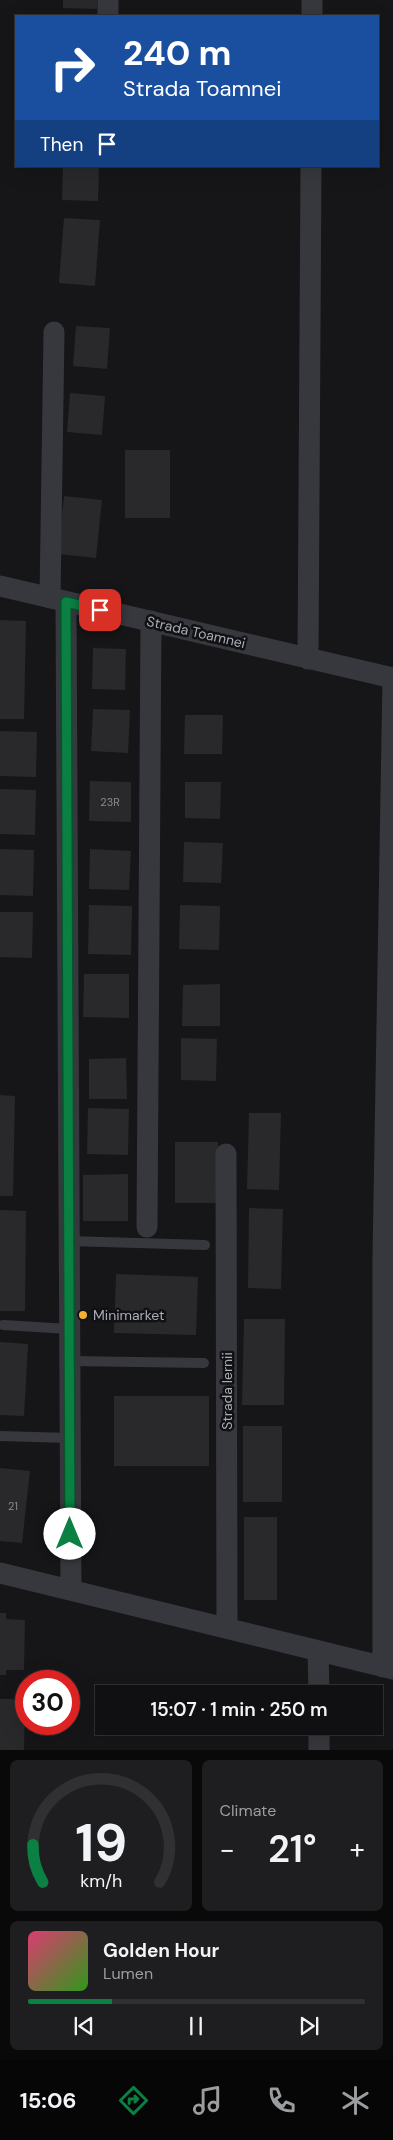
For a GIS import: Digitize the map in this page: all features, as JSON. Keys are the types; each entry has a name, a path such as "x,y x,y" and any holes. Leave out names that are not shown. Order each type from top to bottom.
{"street":[{"path":"108,0 108,15"},
{"path":"312,0 312,15"},
{"path":"308,659 311,167"},
{"path":"54,332 69,1241 71,1590"},
{"name":"Strada Toamnei","path":"0,586 393,678"},
{"path":"147,1227 151,621"},
{"path":"0,1573 388,1668 383,1256 393,678"},
{"name":"Strada Iernii","path":"226,1154 227,1628"},
{"path":"318,1651 319,1685"},
{"path":"319,1735 319,1750"}],"lane":[{"path":"69,1241 205,1245"},
{"path":"3,1326 68,1328"},
{"path":"70,1361 204,1363"},
{"path":"0,1436 69,1438"}],"building":[{"path":"63,0 97,0 97,9 63,8"},
{"path":"63,167 99,167 98,201 62,200"},
{"path":"64,218 100,220 95,286 59,283"},
{"path":"76,326 110,328 107,369 73,366"},
{"path":"70,393 105,396 102,435 67,432"},
{"path":"125,450 170,450 170,518 125,518"},
{"path":"64,496 102,500 96,558 58,554"},
{"path":"0,620 26,621 24,719 0,719"},
{"path":"93,648 126,649 125,690 92,689"},
{"path":"93,709 130,710 128,753 91,751"},
{"path":"185,715 223,715 222,754 184,754"},
{"path":"0,731 37,732 36,777 0,776"},
{"path":"90,781 131,782 131,822 89,821"},
{"path":"185,782 221,782 220,819 185,818"},
{"path":"0,789 36,790 35,835 0,834"},
{"path":"184,842 223,843 221,883 183,882"},
{"path":"0,849 34,850 33,896 0,895"},
{"path":"90,849 131,851 129,890 89,889"},
{"path":"89,905 132,906 131,955 88,954"},
{"path":"180,905 220,906 219,950 179,949"},
{"path":"0,912 33,912 32,958 0,957"},
{"path":"84,974 129,974 129,1018 83,1017"},
{"path":"220,984 220,1026 182,1026 183,985"},
{"path":"181,1038 217,1039 216,1081 181,1080"},
{"path":"126,1058 127,1099 89,1099 89,1059"},
{"path":"0,1095 15,1096 13,1196 0,1196"},
{"path":"88,1108 129,1109 128,1155 87,1154"},
{"path":"249,1113 281,1113 279,1190 247,1189"},
{"path":"175,1142 218,1142 218,1203 175,1203"},
{"path":"128,1174 128,1221 83,1221 83,1175"},
{"path":"249,1208 283,1209 281,1289 248,1288"},
{"path":"0,1210 26,1211 25,1311 0,1311"},
{"path":"116,1274 198,1277 196,1335 114,1333"},
{"path":"244,1319 285,1319 284,1405 242,1405"},
{"path":"0,1342 28,1344 24,1416 0,1415"},
{"path":"114,1396 209,1396 209,1466 114,1466"},
{"path":"243,1426 282,1426 282,1502 243,1502"},
{"path":"0,1468 30,1471 22,1543 0,1541"},
{"path":"244,1517 277,1517 277,1600 244,1600"},
{"path":"0,1613 6,1613 6,1619 25,1620 24,1670 6,1670 6,1675 0,1675"},
{"path":"0,1699 15,1699 15,1735 24,1735 24,1750 0,1750"}],"place":[{"name":"Minimarket","path":"83,1315"}],"route":[{"path":"70,1534 66,602 100,610"}]}
